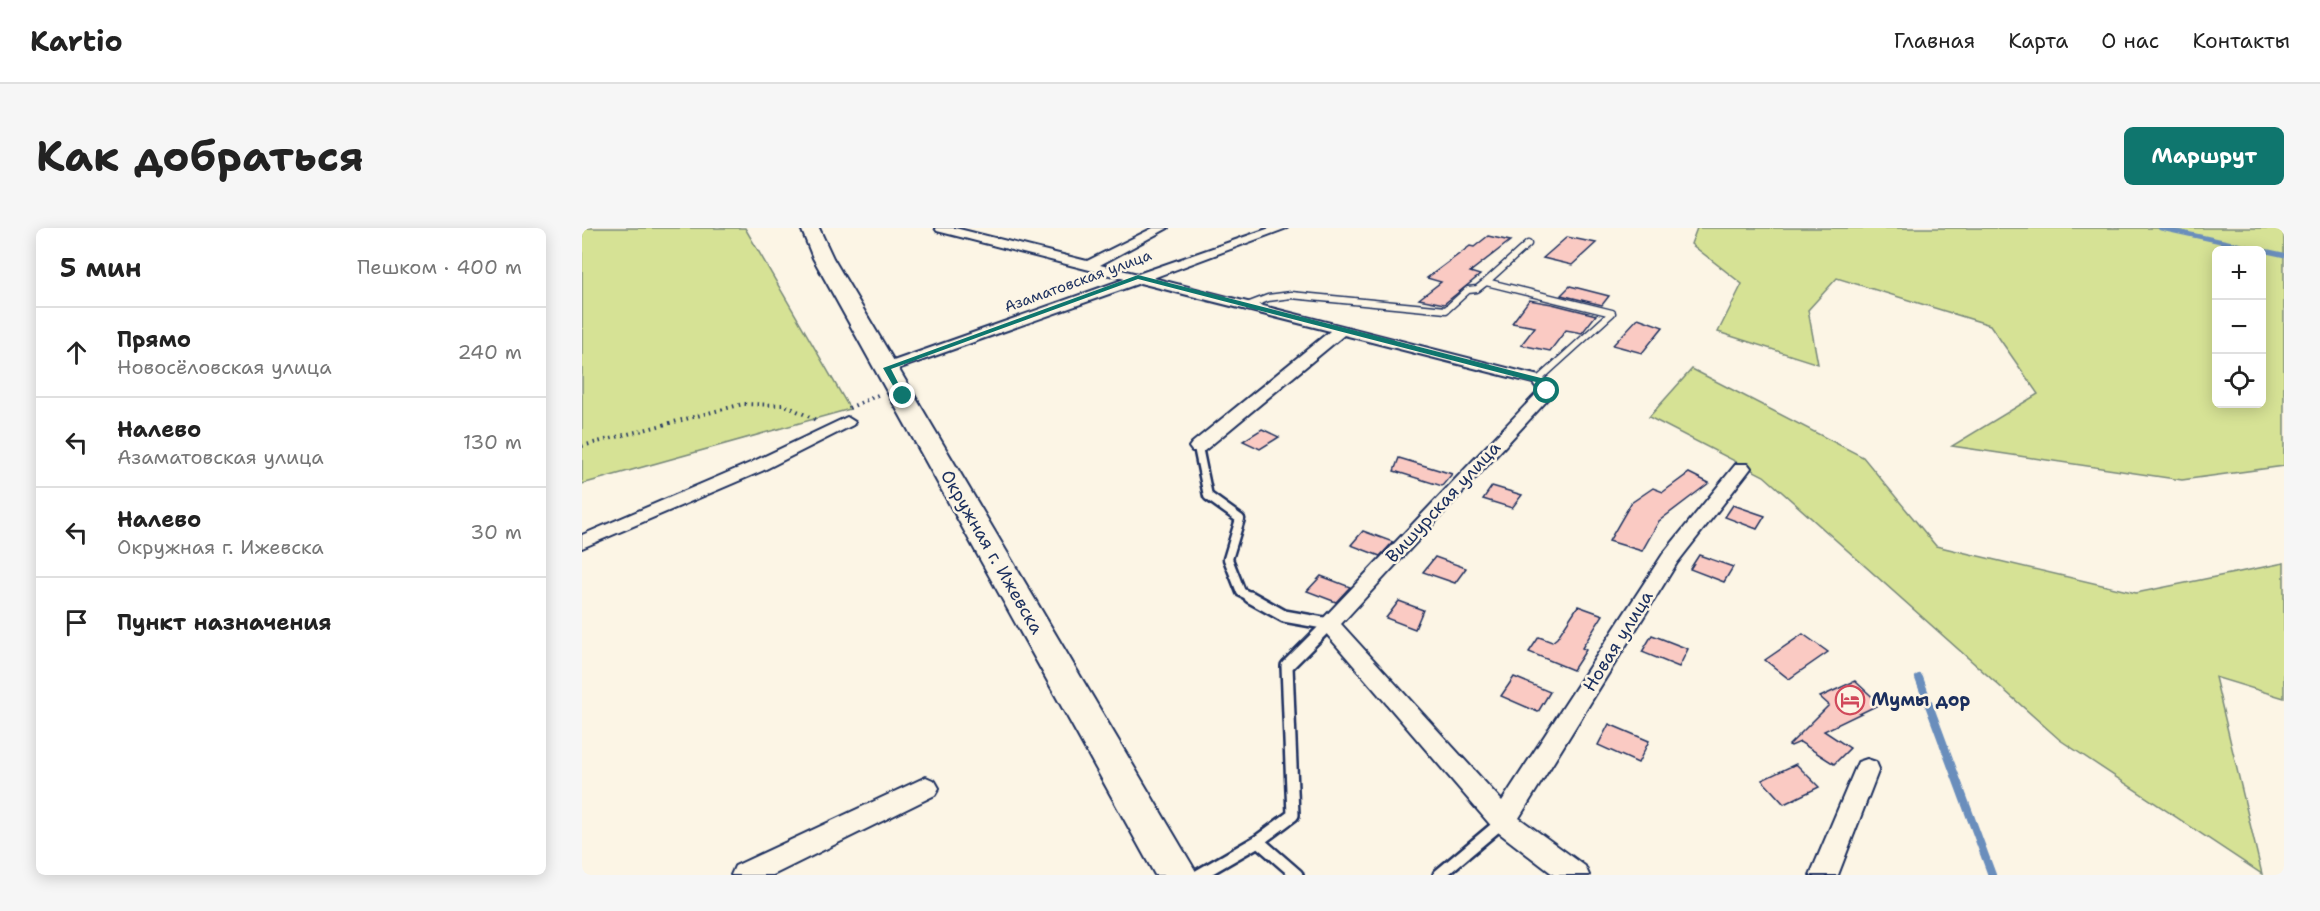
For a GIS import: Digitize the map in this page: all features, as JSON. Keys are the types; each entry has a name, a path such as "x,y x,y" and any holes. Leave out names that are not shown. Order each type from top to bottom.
{"main road":[{"name":"Окружная г. Ижевска","path":"810,228 823,258 1177,875"}],"street":[{"path":"941,228 1538,380"},
{"path":"960,233 973,228"},
{"path":"1089,265 1162,228"},
{"name":"Азаматовская улица","path":"887,368 1281,228"},
{"path":"1198,447 1341,330"},
{"name":"Вишурская улица","path":"1329,624 1547,391 1538,380"},
{"path":"582,542 756,467 847,422"},
{"name":"Новая улица","path":"1503,821 1670,559 1742,468"},
{"path":"1329,624 1503,821 1575,875"},
{"path":"1824,875 1867,768"},
{"path":"745,875 926,788"}],"lane":[{"path":"1247,306 1255,301 1292,295 1446,310 1468,290 1478,289 1528,244"},
{"path":"1486,282 1612,313 1538,380"},
{"path":"1198,447 1208,496 1240,519 1228,559 1241,592 1284,616 1329,624"},
{"path":"1199,875 1258,841 1293,815 1287,666 1329,624"},
{"path":"1439,875 1503,821"},
{"path":"1258,841 1297,875"}],"path":[{"path":"582,446 743,404 785,405 814,421 847,422"}],"green space":[{"path":"582,228 745,228 850,409 582,484"},
{"path":"1697,228 2284,228 2284,466 2182,480 1952,446 2038,394 1990,325 1837,278 1808,310 1818,364 1718,332 1742,284 1691,244"},
{"path":"1692,369 1863,457 1936,546 2136,593 2284,563 2284,698 2215,677 2262,874 2060,740 1764,476 1649,417"}],"building":[{"path":"1488,236 1510,241 1470,272 1480,275 1444,304 1419,299 1441,282 1427,278 1470,246 1474,247"},
{"path":"1567,237 1596,243 1572,265 1543,258"},
{"path":"1570,286 1609,296 1602,305 1561,295"},
{"path":"1529,300 1596,315 1582,333 1566,330 1550,351 1521,345 1535,327 1512,323"},
{"path":"1638,318 1663,327 1642,353 1613,345"},
{"path":"1262,429 1279,437 1260,449 1243,441"},
{"path":"1399,458 1452,474 1442,486 1394,471"},
{"path":"1689,473 1709,483 1659,521 1642,551 1609,541 1631,503 1653,488 1663,492"},
{"path":"1492,486 1522,495 1512,508 1483,499"},
{"path":"1733,505 1765,516 1757,529 1725,517"},
{"path":"1363,531 1393,542 1380,556 1351,545"},
{"path":"1699,555 1733,567 1724,582 1690,569"},
{"path":"1435,557 1466,568 1455,583 1423,572"},
{"path":"1321,576 1350,587 1336,602 1307,591"},
{"path":"1399,601 1423,610 1415,629 1386,618"},
{"path":"1578,606 1603,615 1582,648 1586,650 1573,670 1529,652 1539,637 1552,642 1557,638"},
{"path":"1803,634 1828,652 1789,679 1765,660"},
{"path":"1652,635 1688,649 1679,667 1642,652"},
{"path":"1514,677 1550,692 1538,712 1501,696"},
{"path":"1855,681 1880,704 1824,731 1850,748 1834,764 1800,742 1789,745 1829,705 1820,697"},
{"path":"1609,724 1649,741 1638,763 1598,745"},
{"path":"1796,764 1819,787 1784,804 1762,780"}],"waterway":[{"path":"2160,228 2284,255"},
{"path":"1919,678 1992,875"}],"place":[{"name":"Мумы дор","path":"1850,700"}],"route":[{"path":"903,396 887,368 1138,277 1538,380 1547,391"}]}
